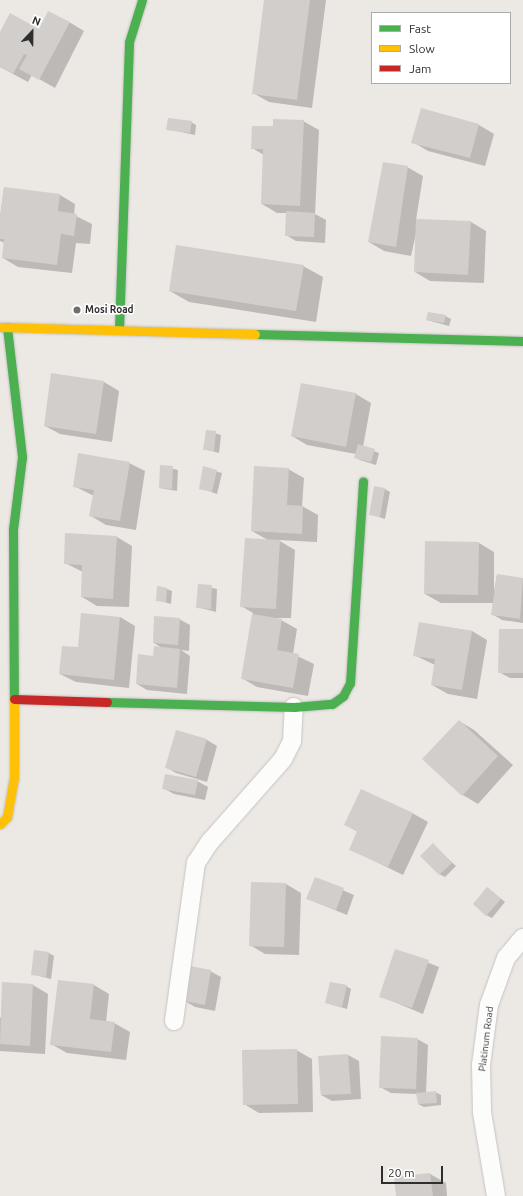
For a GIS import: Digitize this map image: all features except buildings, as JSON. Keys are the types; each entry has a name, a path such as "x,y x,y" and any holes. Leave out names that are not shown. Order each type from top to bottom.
{"street":[{"path":"119,330 129,42 142,0"},
{"path":"0,824 6,817 14,786 12,529 22,457 4,327 523,341"},
{"path":"14,699 294,707 332,704 343,696 350,683 363,481"},
{"path":"174,1021 196,862 209,843 283,759 292,741 294,707"},
{"name":"Platinum Road","path":"496,1196 482,1112 481,1065 489,1005 506,958 523,938"}],"traffic: fast":[{"path":"119,330 129,42 142,0"},
{"path":"7,327 22,457 13,529 14,700"},
{"path":"255,334 523,341"},
{"path":"107,702 294,707 332,704 343,696 350,683 363,481"}],"traffic: slow":[{"path":"0,327 255,334"},
{"path":"0,824 7,817 14,779 14,700"}],"traffic: jam":[{"path":"14,699 107,702"}],"place":[{"name":"Mosi Road","path":"77,310"}]}
